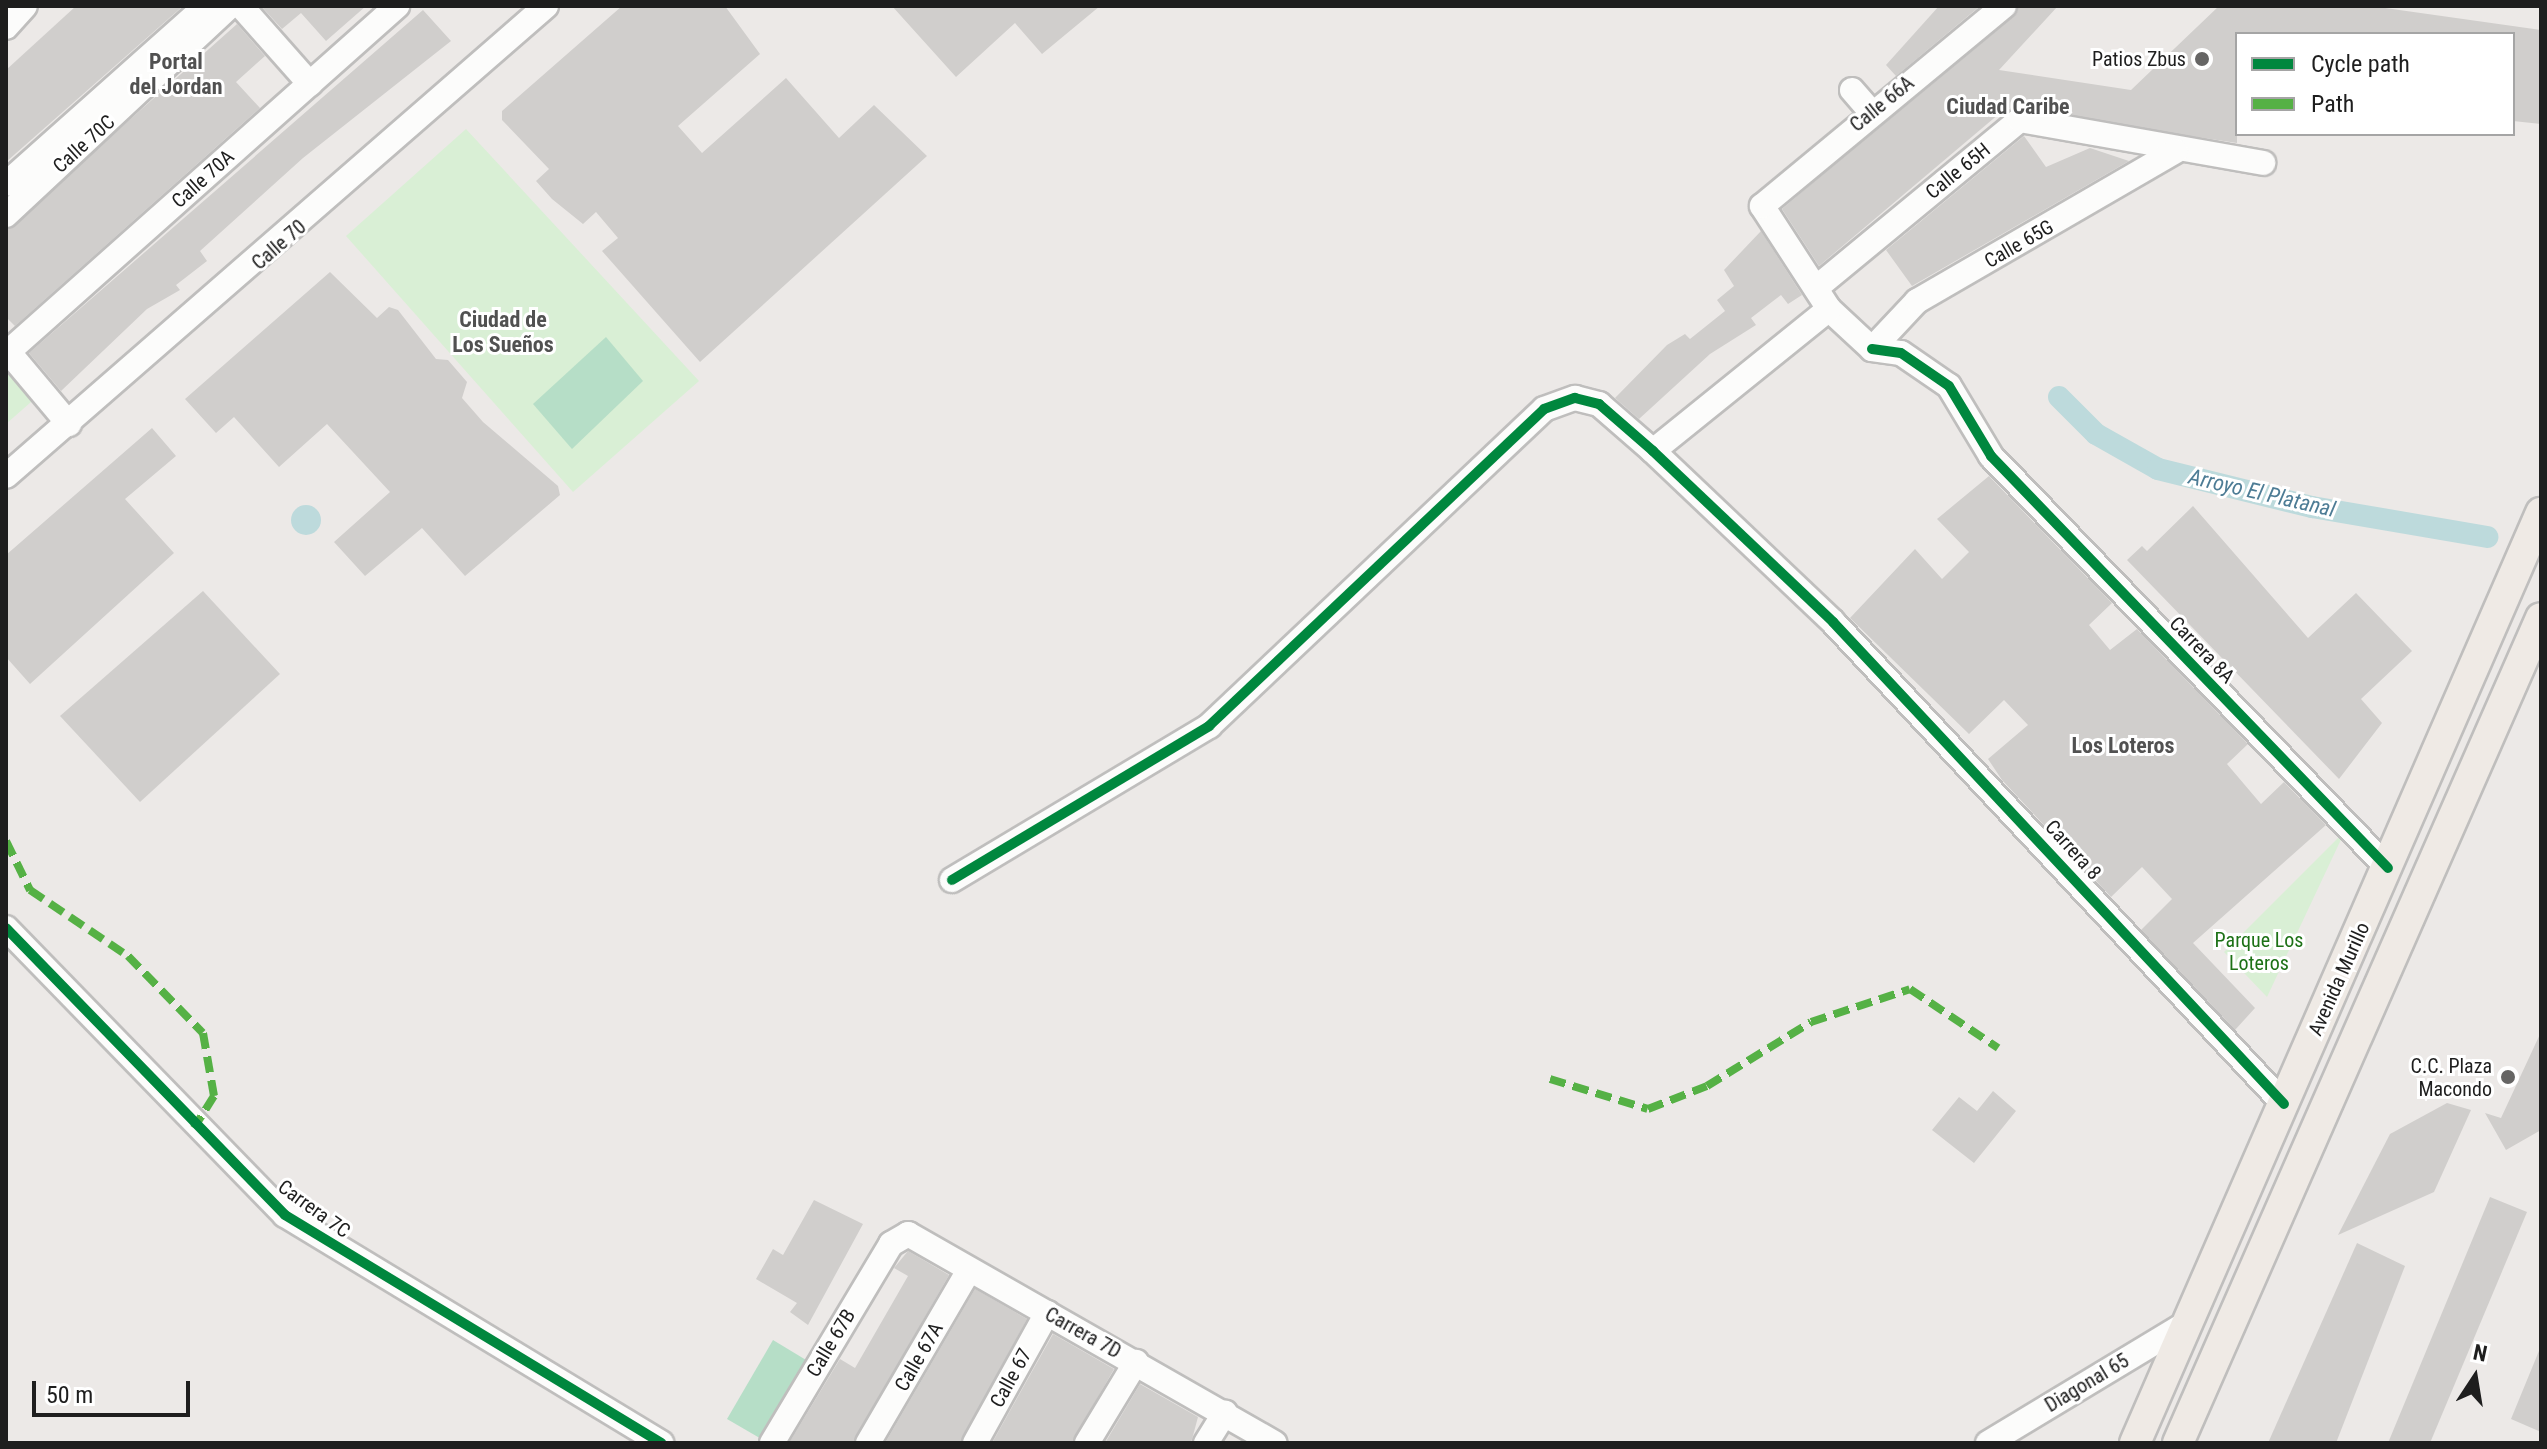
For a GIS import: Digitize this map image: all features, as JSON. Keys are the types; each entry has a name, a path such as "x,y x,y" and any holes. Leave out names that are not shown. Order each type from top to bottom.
{"main road":[{"name":"Avenida Murillo","path":"2135,1443 2541,513"},
{"name":"Avenida Murillo","path":"2178,1443 2541,618"}],"street":[{"path":"6,27 25,6"},
{"name":"Calle 70C","path":"6,184 206,6"},
{"name":"Calle 70C","path":"6,215 230,6"},
{"path":"241,6 310,84"},
{"name":"Calle 70A","path":"7,350 397,6"},
{"name":"Calle 70","path":"6,476 546,6"},
{"name":"Calle 66A","path":"1823,298 1762,206 1871,112 2004,6"},
{"path":"1852,90 1871,112"},
{"name":"Calle 65H","path":"1653,451 2020,120 2176,151 2263,163"},
{"name":"Calle 65G","path":"1872,349 1917,301 2176,151"},
{"path":"1823,298 1872,349"},
{"name":"Carrera 8A","path":"1872,349 1901,353 1949,386 1991,456 2388,868"},
{"path":"7,350 69,424"},
{"name":"Carrera 8","path":"952,880 1209,726 1544,409 1575,398 1599,404 1653,451 1833,622 2284,1104"},
{"name":"Carrera 7C","path":"6,928 285,1215 661,1443"},
{"name":"Carrera 7D","path":"891,1244 913,1236 1275,1443"},
{"name":"Calle 67B","path":"772,1443 891,1244"},
{"name":"Calle 67A","path":"868,1443 969,1270"},
{"name":"Calle 67","path":"975,1443 1047,1313"},
{"name":"Diagonal 65","path":"1988,1443 2185,1324"},
{"path":"1087,1443 1136,1362"},
{"path":"1206,1443 1225,1413"}],"green space":[{"path":"466,129 699,381 573,492 346,236"},
{"path":"606,337 643,381 572,449 533,404"},
{"path":"6,358 39,395 6,424"},
{"name":"Parque Los Loteros","path":"2345,831 2267,997 2224,952"},
{"path":"773,1340 811,1363 765,1441 727,1419"}],"water":[{"path":"306,505 317,509 321,520 317,531 306,535 295,531 291,520 295,509"}],"building":[{"path":"76,6 183,6 6,162 6,70"},
{"path":"261,6 366,6 326,41 301,13 282,29"},
{"path":"622,6 725,6 760,54 678,126 702,153 786,78 839,138 874,105 927,156 700,362 602,251 618,238 596,212 583,224 552,199 536,181 549,169 502,120 502,111"},
{"path":"892,6 1100,6 1042,54 1015,23 956,77"},
{"path":"1939,6 1980,6 1896,76 1886,65"},
{"path":"2019,6 2058,6 1999,70 2131,90 2219,6 2371,6 2541,30 2541,124 2515,121 2515,32 2235,32 2237,143 2006,108 1819,266 1782,209"},
{"path":"423,10 451,41 303,158 200,251 207,261 176,285 180,290 147,309 61,391 29,353"},
{"path":"237,24 265,56 236,82 260,108 15,326 6,317 6,230"},
{"path":"2024,136 2046,167 2090,148 2129,161 1912,286 1886,250"},
{"path":"1761,231 1802,295 1788,304 1781,295 1751,318 1756,325 1710,354 1639,419 1615,398 1667,345 1685,334 1690,339 1725,311 1717,300 1734,286 1724,270"},
{"path":"330,272 377,318 389,307 398,310 436,359 448,360 467,382 462,398 483,422 558,486 560,495 465,576 422,528 365,576 334,542 390,492 327,424 279,467 234,417 216,433 185,399"},
{"path":"152,428 176,456 125,499 174,553 30,684 6,657 6,555"},
{"path":"1989,476 2112,603 2089,625 2110,650 2137,629 2248,744 2227,764 2261,804 2284,782 2326,825 2193,943 2255,1008 2235,1030 2141,930 2172,899 2142,867 2111,897 2002,780 1988,759 2028,725 2004,700 1969,734 1850,618 1915,549 1942,579 1969,552 1937,519"},
{"path":"2193,506 2308,638 2356,593 2412,651 2361,699 2382,723 2339,779 2127,560 2142,546 2147,551"},
{"path":"203,591 280,674 140,802 60,716"},
{"path":"2541,1032 2541,1130 2506,1150 2485,1113 2501,1118"},
{"path":"1993,1091 2016,1111 1974,1163 1932,1130 1959,1097 1977,1111"},
{"path":"2447,1103 2471,1110 2434,1192 2338,1235 2390,1134"},
{"path":"2490,1197 2527,1212 2430,1443 2388,1443"},
{"path":"814,1200 863,1224 808,1325 790,1312 797,1303 756,1279 773,1249 783,1255"},
{"path":"2357,1243 2405,1266 2336,1443 2268,1443"},
{"path":"908,1251 949,1275 853,1443 789,1443 840,1359 855,1368 908,1276 894,1268"},
{"path":"975,1289 1027,1319 960,1443 885,1443"},
{"path":"1053,1334 1114,1369 1072,1443 992,1443"},
{"path":"2541,1346 2541,1432 2511,1419"},
{"path":"1140,1384 1198,1417 1191,1443 1105,1443"}],"waterway":[{"name":"Arroyo El Platanal","path":"2059,397 2096,434 2158,469 2312,507 2487,537"}],"marked path":[{"path":"6,841 30,890 128,956 203,1033 214,1096 194,1128"},
{"path":"1550,1079 1648,1109 1707,1086 1811,1022 1910,989 1998,1048"}],"cycle path":[{"path":"1872,349 1901,353 1949,386 1991,456 2388,868"},
{"path":"952,880 1209,726 1544,409 1575,398 1599,404 1653,451 1833,622 2284,1104"},
{"path":"6,928 285,1215 661,1443"}],"place":[{"name":"Patios Zbus","path":"2202,59"},
{"name":"C.C. Plaza Macondo","path":"2508,1077"}],"district":[{"name":"Portal del Jordan","path":"176,74"},
{"name":"Ciudad Caribe","path":"2008,107"},
{"name":"Ciudad de Los Sueños","path":"503,332"},
{"name":"Los Loteros","path":"2123,746"}]}
